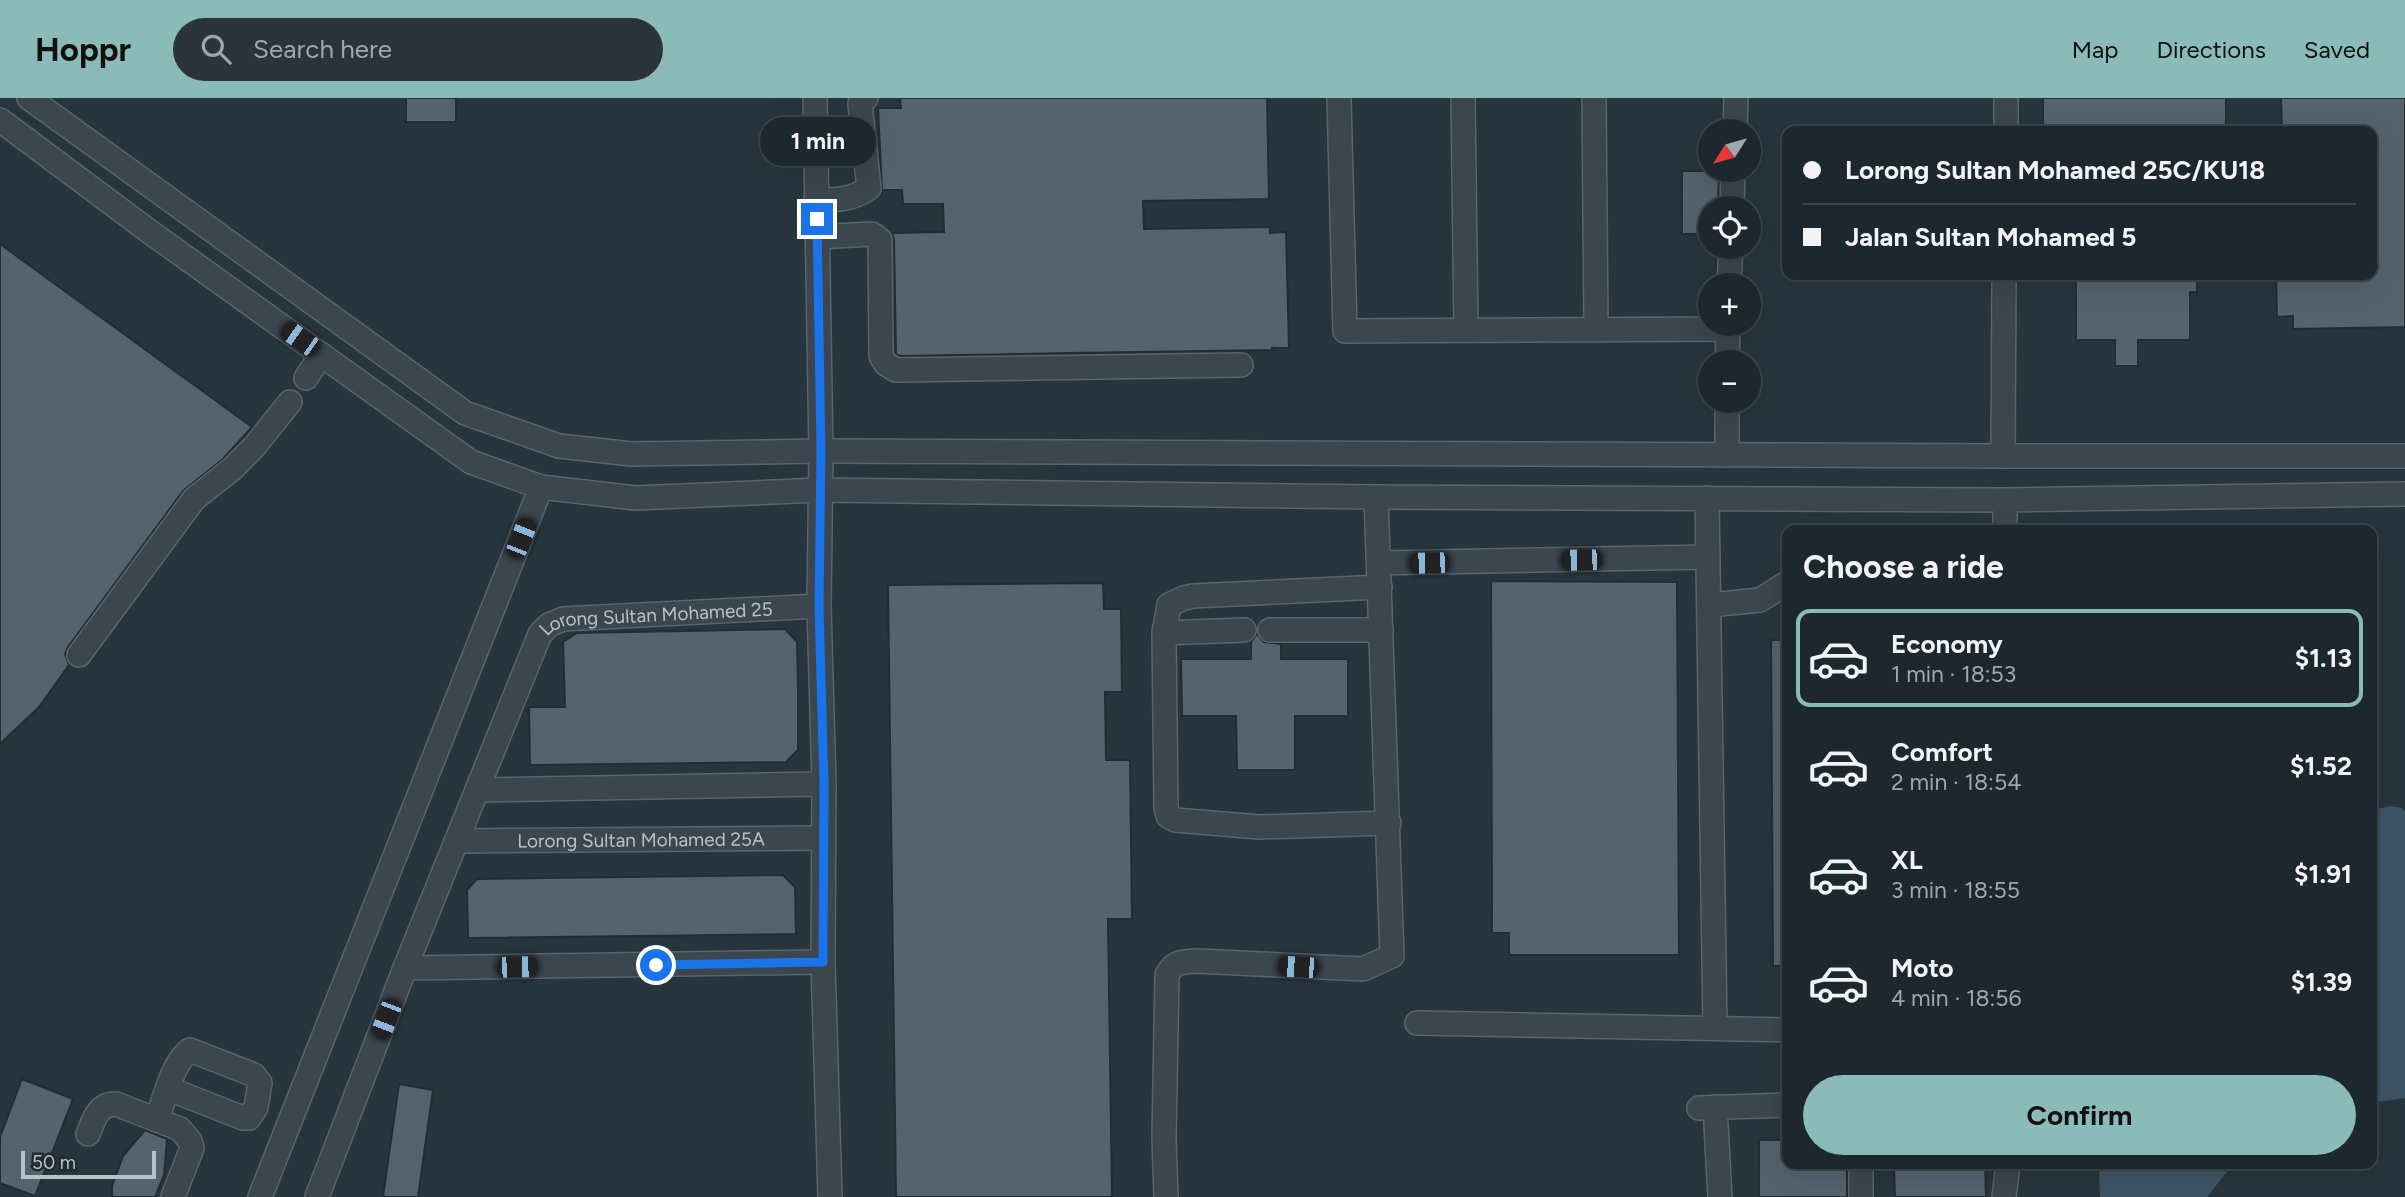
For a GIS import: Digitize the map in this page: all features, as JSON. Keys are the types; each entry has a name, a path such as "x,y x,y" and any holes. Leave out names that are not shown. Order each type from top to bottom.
{"street":[{"path":"29,98 466,413 559,446 632,454 821,451 2405,456"},
{"path":"815,98 821,451 819,606 824,784 823,962 830,1197"},
{"path":"816,200 845,200 869,188 860,104 866,98"},
{"path":"1339,98 1345,331 1698,327"},
{"path":"1463,98 1466,330"},
{"path":"1594,98 1596,329"},
{"path":"1735,119 1736,98"},
{"path":"2006,98 2006,126"},
{"path":"0,120 150,232 471,462 541,487 635,498 820,490 1376,497 2005,500 2405,494"},
{"path":"818,237 872,234 880,240 881,356 886,364 896,370 1241,365"},
{"path":"2003,456 2004,280"},
{"path":"306,378 321,355"},
{"path":"79,655 194,499 232,469 254,447 290,402"},
{"path":"1727,413 1727,455"},
{"path":"260,1197 541,487"},
{"path":"1166,1197 1164,1138 1167,975 1171,967 1182,961 1197,961 1363,969 1392,956 1376,497"},
{"path":"1707,498 1715,1028"},
{"path":"2005,500 2005,525"},
{"path":"1379,564 1708,557"},
{"path":"1710,605 1760,600 1782,586"},
{"path":"1380,587 1184,597 1168,608 1164,633 1166,807 1171,818 1223,826 1389,823"},
{"path":"1339,589 1340,630"},
{"name":"Lorong Sultan Mohamed 25","path":"479,790 540,634 549,625 563,619 819,606"},
{"path":"1270,630 1381,630"},
{"path":"1164,633 1244,631"},
{"path":"317,1197 405,968 479,790 824,784"},
{"name":"Lorong Sultan Mohamed 25A","path":"458,841 823,838"},
{"path":"405,968 823,962"},
{"path":"1417,1023 1782,1030"},
{"path":"157,1119 169,1089"},
{"path":"88,1134 98,1112 103,1106 110,1104 180,1129 192,1148 173,1197"},
{"path":"1720,1197 1707,1107 1782,1105"},
{"path":"1861,1169 1861,1197"},
{"path":"2004,1197 2007,1169"}],"water":[{"path":"2391,806 2402,808 2405,812 2405,1098 2377,1102 2377,809"},
{"path":"2099,1169 2229,1169 2207,1197 2100,1197"}],"building":[{"path":"406,98 456,98 456,122 406,122"},
{"path":"900,98 1267,98 1269,199 1143,201 1144,229 1270,227 1270,233 1286,232 1289,348 896,354 892,233 944,232 943,204 903,204 902,190 882,190 878,108 901,108"},
{"path":"2043,98 2226,98 2226,126 2043,126"},
{"path":"2281,98 2405,98 2405,327 2293,329 2293,316 2277,317 2276,280 2377,280 2377,126 2282,126"},
{"path":"1682,171 1698,171 1698,182 1719,182 1718,196 1698,196 1698,234 1682,234"},
{"path":"0,244 252,427 223,459 183,491 68,647 65,654 69,665 39,707 0,744"},
{"path":"2076,280 2197,280 2197,292 2190,292 2190,340 2138,340 2138,366 2115,366 2115,340 2076,340"},
{"path":"1491,581 1677,582 1679,955 1509,955 1509,933 1492,933"},
{"path":"1103,583 1104,609 1121,609 1122,692 1105,692 1106,760 1130,760 1132,919 1108,919 1112,1197 896,1197 888,585"},
{"path":"785,629 797,642 798,687 798,750 786,762 530,765 529,707 565,707 563,642 577,633"},
{"path":"1257,634 1264,642 1281,644 1281,659 1348,659 1348,716 1295,716 1295,770 1237,770 1236,716 1182,716 1181,659 1251,659 1251,642"},
{"path":"1771,640 1782,640 1782,966 1773,966"},
{"path":"783,875 795,887 796,934 468,938 467,890 477,879"},
{"path":"22,1079 73,1099 35,1196 0,1183 0,1137"},
{"path":"399,1084 433,1090 418,1197 383,1197"},
{"path":"145,1130 167,1139 164,1175 155,1197 112,1197 112,1186 123,1156"},
{"path":"1759,1140 1782,1140 1782,1169 1847,1169 1847,1197 1759,1197"},
{"path":"1894,1169 1985,1169 1986,1197 1895,1197"}],"route":[{"path":"656,965 823,962 824,784 819,606 821,451 817,219"}]}
